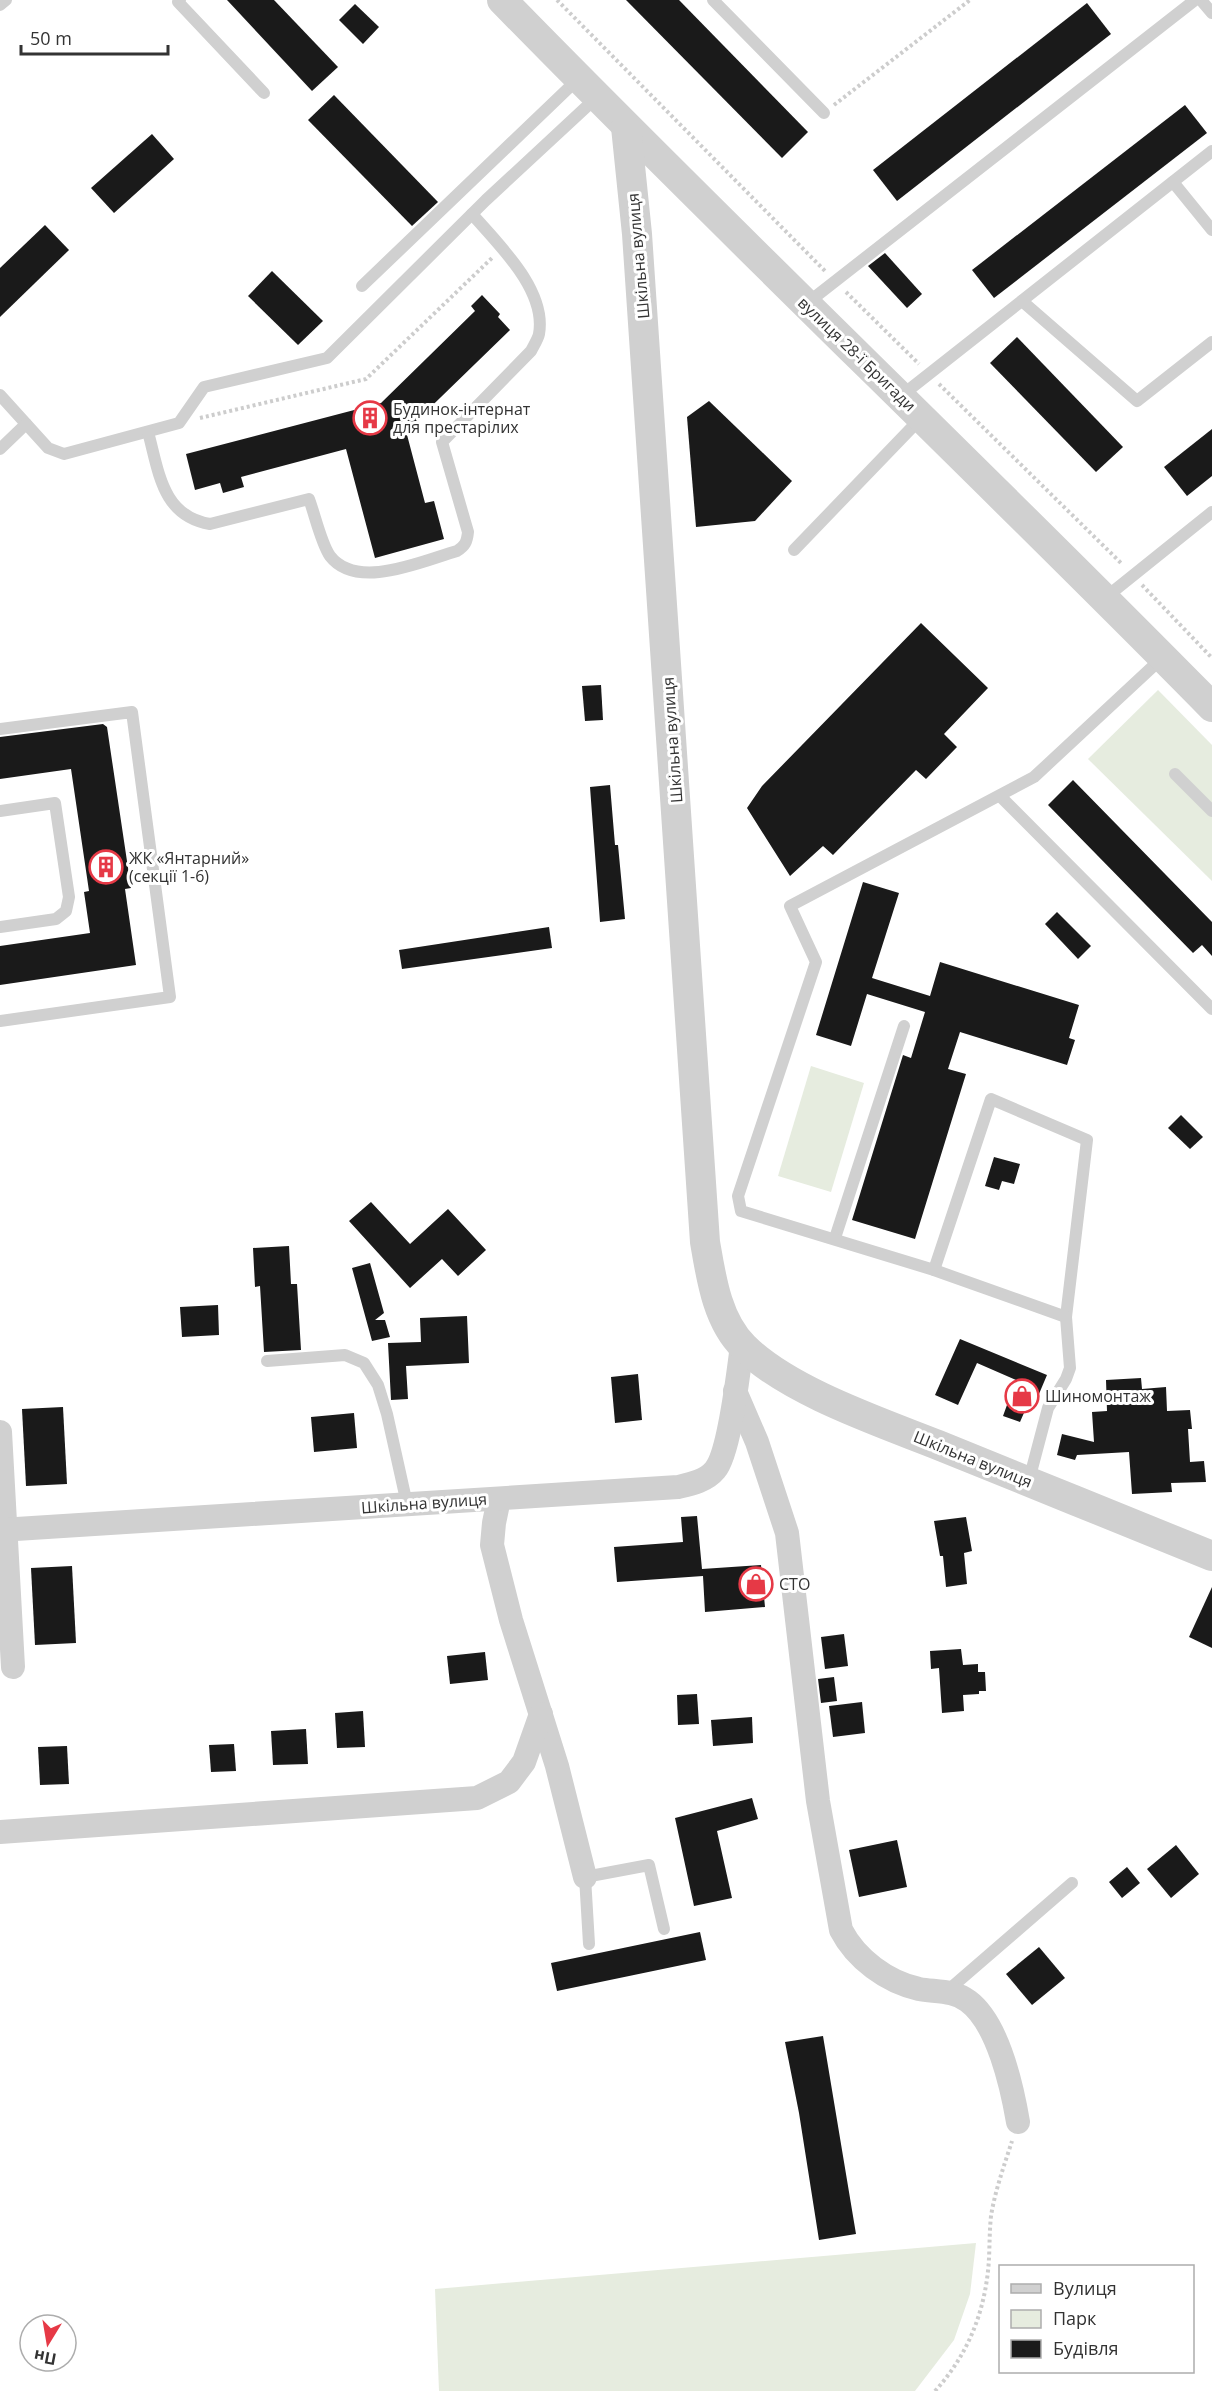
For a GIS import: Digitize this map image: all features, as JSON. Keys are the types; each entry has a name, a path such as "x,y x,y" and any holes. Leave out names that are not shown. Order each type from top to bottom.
{"street":[{"name":"вулиця 28-ї Бригади","path":"502,0 626,127 912,407 1162,658 1208,696"},
{"name":"Шкільна вулиця","path":"626,127 638,246 705,1242 712,1281 725,1319 742,1346 769,1368 801,1386 866,1416 1212,1556"},
{"name":"Шкільна вулиця","path":"3,1530 678,1487 699,1482 715,1471 724,1453 742,1346"},
{"path":"735,1391 757,1442 787,1533 818,1801 841,1930 848,1943 864,1961 895,1981 918,1989 946,1992 968,2000 981,2014 991,2031 1012,2090 1018,2122"},
{"path":"0,1432 3,1530 12,1667"},
{"path":"500,1499 492,1545 512,1620 557,1766 585,1877"},
{"path":"0,1832 477,1798 509,1782 524,1762 541,1714"}],"lane":[{"path":"0,5 6,0"},
{"path":"180,0 178,2 264,93"},
{"path":"713,0 824,113"},
{"path":"806,304 1195,0"},
{"path":"1201,0 1212,13"},
{"path":"0,395 48,448 64,454 179,423 204,387 327,358 472,214 588,88"},
{"path":"362,286 588,88"},
{"path":"794,550 912,407 929,374 1212,151"},
{"path":"1173,182 1212,230"},
{"path":"148,432 165,491 172,505 197,522 210,524 309,499 329,554 349,570 375,574 457,551 463,547 467,541 468,532 442,442 531,351 539,335 540,321 537,307 524,276 472,214"},
{"path":"1022,301 1137,401 1212,342"},
{"path":"0,449 26,424"},
{"path":"1104,599 1212,512"},
{"path":"1066,1317 934,1270 741,1211 738,1196 816,962 790,906 1034,777 1162,658"},
{"path":"0,729 132,712 170,997 0,1021"},
{"path":"1175,774 1212,811"},
{"path":"1000,796 1212,1009"},
{"path":"0,811 55,803 69,897 66,911 56,919 0,927"},
{"path":"835,1238 904,1026"},
{"path":"934,1270 992,1100 1087,1140 1066,1317 1070,1368 1048,1408 1028,1482"},
{"path":"267,1361 345,1355 364,1363 378,1385 387,1414 407,1504"},
{"path":"589,1944 585,1877 649,1865 664,1929"},
{"path":"946,1992 1072,1883"}],"path":[{"path":"557,0 836,282 1133,575 1212,658"},
{"path":"824,113 970,0"},
{"path":"179,423 366,379 502,249"},
{"path":"935,2391 965,2350 980,2316 988,2272 991,2216 1000,2178 1018,2122"}],"green space":[{"path":"1158,690 1212,745 1212,881 1088,759"},
{"path":"811,1066 864,1083 831,1192 778,1176"},
{"path":"976,2243 970,2294 954,2340 915,2391 439,2391 435,2289"}],"building":[{"path":"227,0 274,0 338,67 312,91"},
{"path":"626,0 679,0 808,132 782,158"},
{"path":"1087,3 1111,34 897,201 873,170"},
{"path":"355,4 379,27 363,44 339,20"},
{"path":"334,95 438,202 412,226 308,120"},
{"path":"1185,105 1207,133 994,298 972,270"},
{"path":"152,134 174,159 114,213 91,188"},
{"path":"45,225 69,250 0,317 0,268"},
{"path":"885,253 922,294 907,308 868,266"},
{"path":"272,271 323,321 298,345 248,296"},
{"name":"Будинок-інтернат для престарілих","path":"482,295 500,314 498,317 510,330 406,431 425,503 434,501 444,539 375,558 346,449 241,477 244,487 223,493 220,483 195,490 186,454 381,403 475,311 471,306"},
{"path":"1017,337 1123,447 1096,472 990,363"},
{"path":"709,401 792,481 755,521 696,527 687,417"},
{"path":"1212,429 1212,476 1187,496 1164,467"},
{"path":"921,623 988,688 944,734 957,747 926,779 916,770 833,855 823,846 790,876 747,808 762,786"},
{"path":"601,685 603,720 585,721 582,686"},
{"name":"ЖК «Янтарний» (секції 1-6)","path":"103,724 107,727 131,888 125,889 136,965 0,985 0,946 90,933 84,892 89,891 71,769 0,779 0,737"},
{"path":"1073,780 1212,922 1212,956 1202,945 1193,953 1048,805"},
{"path":"610,785 625,919 600,922 590,787"},
{"path":"863,882 899,893 872,978 930,996 940,962 1079,1005 1069,1038 1075,1040 1067,1065 960,1032 948,1069 966,1074 915,1239 852,1220 903,1055 911,1058 925,1012 867,994 851,1046 816,1035"},
{"path":"1057,912 1091,946 1078,959 1045,924"},
{"path":"549,927 552,948 402,969 399,950"},
{"path":"1181,1115 1203,1137 1190,1149 1168,1128"},
{"path":"994,1157 1020,1164 1014,1184 1002,1181 999,1190 985,1186"},
{"path":"371,1202 410,1244 448,1209 486,1250 458,1276 442,1259 410,1288 349,1221"},
{"path":"289,1246 291,1284 297,1284 301,1350 264,1352 260,1286 255,1287 253,1248"},
{"path":"370,1263 384,1313 375,1320 385,1320 390,1337 372,1341 352,1268"},
{"path":"218,1305 219,1335 182,1337 180,1307"},
{"path":"467,1316 469,1363 406,1366 408,1399 391,1400 388,1343 421,1342 420,1318"},
{"path":"960,1339 1047,1375 1036,1401 1030,1399 1020,1422 1003,1416 1016,1380 977,1363 958,1405 935,1395"},
{"path":"638,1374 642,1420 615,1423 611,1377"},
{"path":"1141,1378 1142,1389 1166,1387 1167,1411 1190,1410 1192,1429 1188,1429 1190,1462 1204,1461 1206,1482 1171,1483 1172,1492 1132,1494 1129,1452 1077,1455 1075,1460 1057,1455 1062,1434 1094,1442 1092,1412 1107,1411 1106,1380"},
{"path":"63,1407 67,1484 26,1486 22,1409"},
{"path":"354,1413 357,1448 314,1452 311,1417"},
{"path":"697,1516 702,1569 761,1565 765,1607 705,1612 703,1576 617,1582 614,1547 683,1542 681,1517"},
{"path":"966,1517 972,1551 964,1553 967,1584 946,1587 943,1556 940,1556 934,1521"},
{"path":"72,1566 76,1643 35,1645 31,1568"},
{"path":"1212,1587 1212,1648 1189,1637"},
{"path":"844,1634 848,1666 825,1669 821,1637"},
{"path":"961,1649 963,1665 978,1664 978,1672 985,1672 986,1691 963,1695 964,1711 942,1713 939,1668 931,1669 930,1651"},
{"path":"485,1652 488,1680 450,1684 447,1656"},
{"path":"834,1677 837,1701 821,1703 818,1679"},
{"path":"697,1694 699,1724 678,1725 677,1695"},
{"path":"862,1702 865,1733 833,1737 829,1706"},
{"path":"363,1711 365,1747 337,1748 335,1713"},
{"path":"752,1717 753,1743 713,1746 711,1720"},
{"path":"306,1729 308,1764 273,1765 271,1731"},
{"path":"234,1744 236,1771 211,1772 209,1745"},
{"path":"67,1746 69,1784 40,1785 38,1747"},
{"path":"752,1798 758,1819 717,1831 732,1898 694,1906 675,1818"},
{"path":"897,1840 907,1887 859,1897 849,1850"},
{"path":"1176,1845 1199,1874 1171,1898 1147,1869"},
{"path":"1127,1867 1140,1883 1122,1898 1109,1882"},
{"path":"700,1932 706,1960 557,1991 551,1963"},
{"path":"1039,1947 1065,1978 1032,2005 1006,1974"},
{"path":"823,2036 856,2234 819,2240 785,2042"}],"place":[{"name":"Будинок-інтернат для престарілих","path":"370,418"},
{"name":"ЖК «Янтарний» (секції 1-6)","path":"106,867"},
{"name":"Шиномонтаж","path":"1022,1396"},
{"name":"СТО","path":"756,1584"}]}
